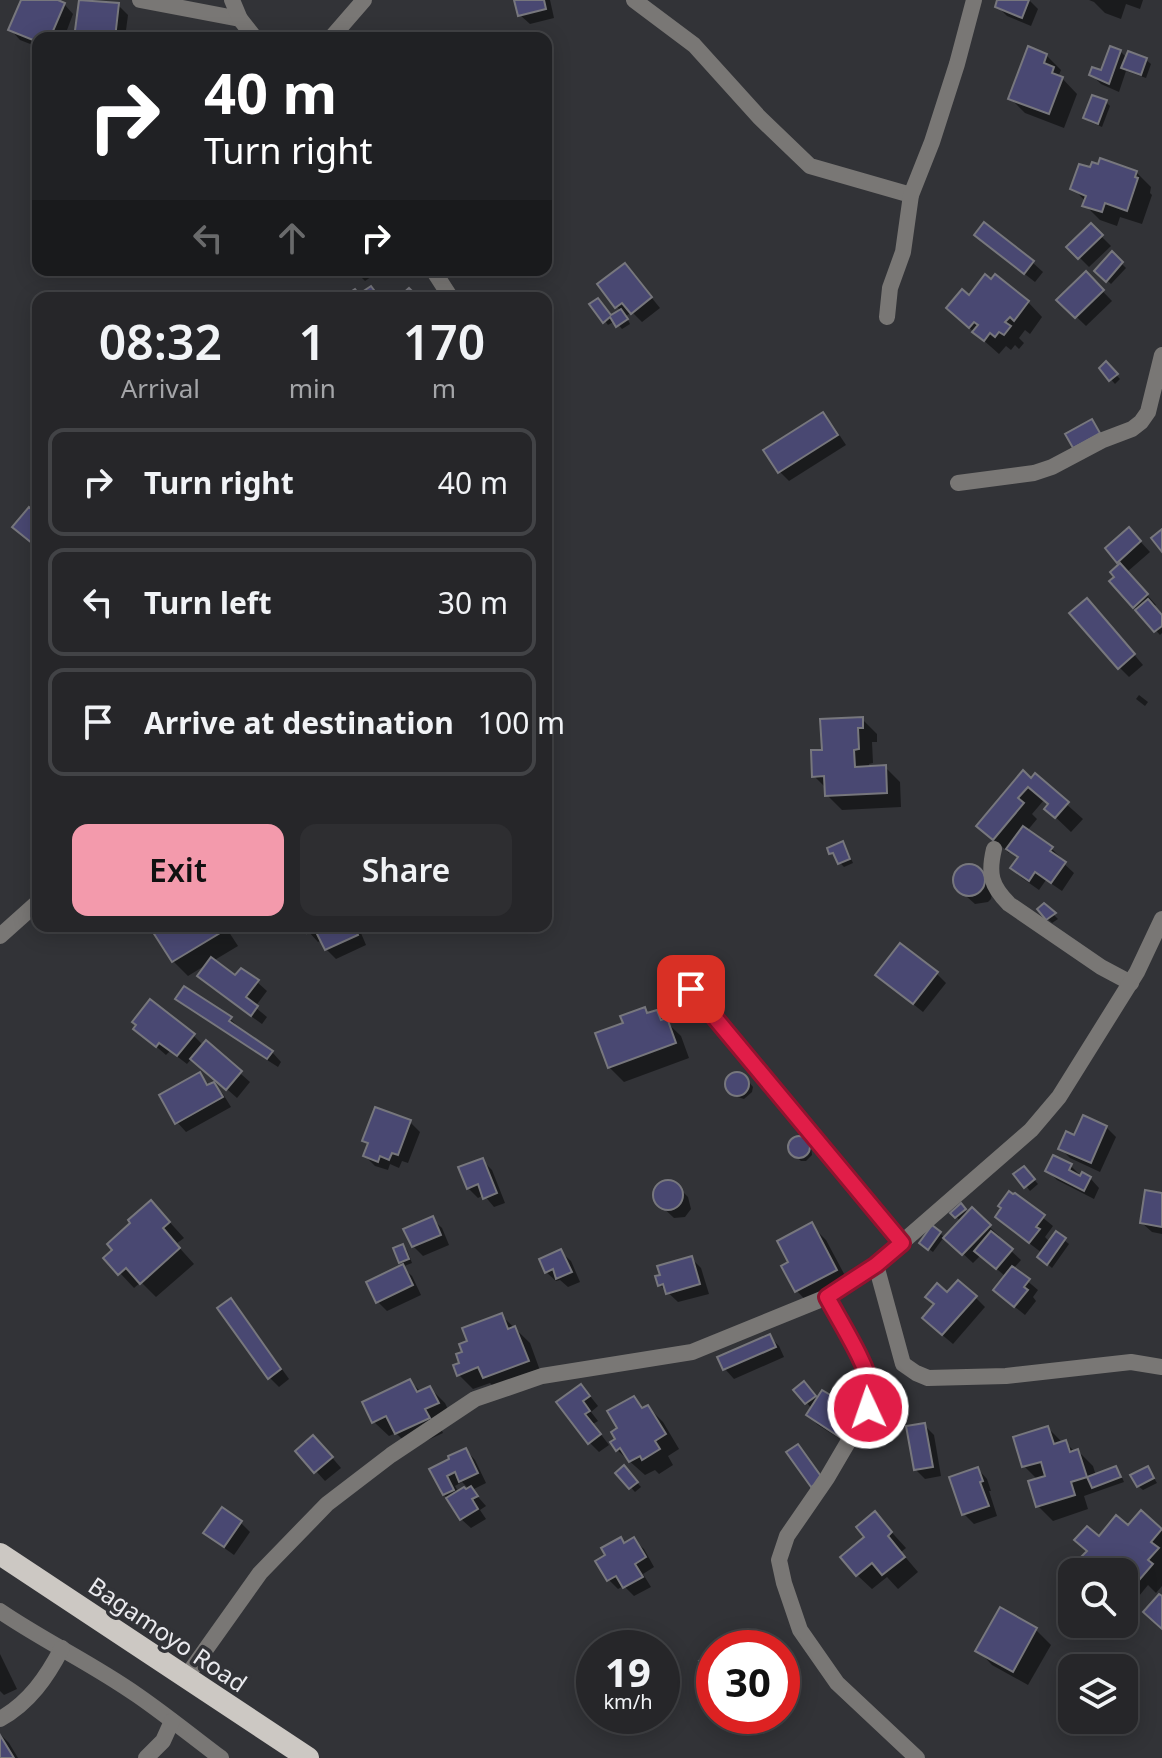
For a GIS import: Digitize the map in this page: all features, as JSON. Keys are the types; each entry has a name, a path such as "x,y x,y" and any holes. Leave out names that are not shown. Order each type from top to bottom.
{"highway":[{"name":"Bagamoyo Road","path":"0,1554 308,1758"}],"street":[{"path":"140,0 240,19"},
{"path":"232,0 240,19 250,32"},
{"path":"336,32 364,0"},
{"path":"634,0 694,45 759,117 810,166 911,195"},
{"path":"887,317 890,288 903,252 911,195 932,142 974,0"},
{"path":"958,483 1034,473 1132,429 1148,412 1162,355"},
{"path":"994,849 993,883 1009,904 1101,967 1131,983"},
{"path":"0,936 32,907"},
{"path":"186,1677 260,1573 327,1504 391,1455 475,1399 542,1376 692,1352 827,1297 876,1265 1031,1130 1059,1097 1131,983 1162,919"},
{"path":"691,989 902,1243"},
{"path":"876,1265 903,1364 928,1378 1006,1376 1131,1362 1162,1367"},
{"path":"827,1297 866,1369 871,1398 827,1478 787,1536 779,1560 800,1630 837,1683 917,1758"},
{"path":"0,1611 136,1694 221,1758"},
{"path":"0,1719 23,1705 62,1648"},
{"path":"146,1758 163,1741 172,1721"}],"building":[{"path":"21,0 58,0 65,3 53,32 32,32 32,40 8,30"},
{"path":"79,0 119,3 116,32 75,32"},
{"path":"514,0 544,0 546,9 518,16"},
{"path":"997,0 1029,0 1022,18 995,7"},
{"path":"1028,46 1047,54 1044,63 1054,67 1052,73 1063,77 1049,114 1008,99"},
{"path":"1110,46 1121,50 1109,84 1089,75 1092,67 1101,70"},
{"path":"1128,51 1147,58 1141,75 1121,68"},
{"path":"1092,95 1107,100 1098,124 1083,118"},
{"path":"1100,158 1137,171 1135,177 1138,178 1127,211 1105,203 1102,212 1082,206 1086,196 1070,189 1079,164 1090,167 1092,162 1098,164"},
{"path":"984,222 1034,261 1024,274 974,235"},
{"path":"1091,223 1103,235 1078,259 1066,247"},
{"path":"1112,251 1123,262 1106,282 1094,271"},
{"path":"625,263 652,297 631,314 622,303 615,308 597,284"},
{"path":"1086,271 1104,290 1075,318 1056,300"},
{"path":"985,274 991,279 995,274 1029,301 1014,321 1010,317 1005,322 1011,326 1004,335 999,332 995,337 990,333 984,341 972,332 978,325 974,322 969,328 946,308 962,289 969,295"},
{"path":"371,286 376,292 362,292"},
{"path":"598,298 611,315 621,309 628,319 616,327 610,317 603,323 589,304"},
{"path":"1106,361 1118,374 1109,381 1099,368"},
{"path":"823,412 838,435 778,473 763,450"},
{"path":"1092,419 1100,433 1073,448 1065,434"},
{"path":"29,507 32,509 32,543 12,527"},
{"path":"1129,527 1141,541 1117,563 1105,548"},
{"path":"1162,529 1162,552 1151,538"},
{"path":"1120,563 1148,594 1133,608 1109,581 1114,577 1110,572"},
{"path":"1087,598 1135,654 1118,669 1069,613"},
{"path":"1148,599 1162,615 1162,626 1154,632 1135,610"},
{"path":"863,717 863,728 858,728 859,749 854,750 855,767 886,765 887,793 825,796 824,776 812,777 811,750 822,750 820,719"},
{"path":"1023,770 1031,778 1035,773 1069,802 1055,818 1044,809 1048,804 1028,787 1018,798 1024,803 993,840 976,826"},
{"path":"1023,826 1053,847 1050,851 1066,862 1051,883 1035,872 1029,881 1010,868 1018,857 1006,849"},
{"path":"843,841 850,859 838,864 827,848"},
{"path":"969,864 980,869 985,880 980,891 969,896 958,891 953,880 958,869"},
{"path":"1044,903 1056,913 1046,920 1037,909"},
{"path":"153,932 222,932 172,962"},
{"path":"316,932 357,932 358,935 325,950"},
{"path":"900,943 938,972 913,1004 875,975"},
{"path":"211,957 235,975 241,968 259,980 246,997 258,1006 251,1016 197,976"},
{"path":"184,986 232,1017 229,1021 273,1051 267,1059 175,999"},
{"path":"150,999 195,1034 177,1056 159,1043 156,1047 133,1029 136,1025 132,1022"},
{"path":"645,1007 647,1013 657,1010 661,1020 667,1018 676,1043 608,1068 595,1033 623,1023 620,1016"},
{"path":"206,1040 242,1071 226,1090 190,1059"},
{"path":"200,1072 207,1085 214,1082 223,1097 175,1124 159,1095"},
{"path":"737,1072 746,1075 749,1084 746,1093 737,1096 728,1093 725,1084 728,1075"},
{"path":"375,1107 411,1120 398,1155 392,1153 389,1160 380,1156 378,1162 363,1156 368,1143 362,1141"},
{"path":"1083,1115 1107,1126 1091,1163 1058,1149 1066,1131 1074,1135"},
{"path":"799,1136 807,1139 810,1147 807,1155 799,1158 791,1155 788,1147 791,1139"},
{"path":"1053,1155 1072,1164 1069,1170 1091,1177 1084,1191 1045,1171"},
{"path":"483,1158 497,1193 483,1199 478,1184 467,1189 458,1167"},
{"path":"1024,1166 1035,1179 1024,1188 1013,1174"},
{"path":"668,1180 678,1185 683,1195 678,1205 668,1210 658,1205 653,1195 658,1185"},
{"path":"1145,1190 1162,1193 1162,1227 1140,1223"},
{"path":"1009,1191 1045,1215 1036,1227 1040,1229 1029,1243 995,1217 1001,1208 998,1206"},
{"path":"151,1200 170,1222 163,1228 180,1248 140,1284 126,1268 118,1275 103,1258 112,1250 107,1244"},
{"path":"961,1203 966,1209 955,1218 950,1213"},
{"path":"972,1207 991,1225 962,1255 943,1238"},
{"path":"433,1216 441,1235 412,1247 403,1229"},
{"path":"812,1222 837,1270 795,1292 781,1266 788,1262 777,1241"},
{"path":"932,1225 941,1232 928,1250 919,1243"},
{"path":"991,1231 1013,1249 996,1269 974,1251"},
{"path":"1056,1231 1066,1238 1047,1265 1037,1257"},
{"path":"403,1244 409,1259 399,1263 393,1248"},
{"path":"561,1249 572,1272 556,1279 553,1269 545,1273 539,1259"},
{"path":"692,1256 700,1284 666,1294 663,1284 658,1286 655,1276 660,1275 657,1266"},
{"path":"403,1264 413,1285 376,1303 366,1282"},
{"path":"1012,1266 1030,1279 1024,1287 1028,1290 1014,1307 993,1290"},
{"path":"958,1280 977,1296 942,1335 922,1318 934,1304 925,1297 937,1283 947,1292"},
{"path":"231,1298 281,1369 268,1379 217,1308"},
{"path":"502,1313 508,1329 515,1326 529,1361 483,1378 478,1367 457,1376 453,1365 459,1363 456,1354 462,1352 459,1344 467,1341 462,1328"},
{"path":"770,1334 776,1347 723,1370 717,1357"},
{"path":"410,1379 417,1392 430,1386 439,1403 425,1409 430,1418 395,1434 386,1416 372,1423 362,1402"},
{"path":"804,1381 816,1396 805,1404 793,1390"},
{"path":"581,1384 590,1396 583,1401 590,1411 585,1414 601,1434 588,1444 556,1402"},
{"path":"846,1389 865,1400 841,1438 806,1415 822,1390 839,1400"},
{"path":"634,1396 642,1408 648,1405 666,1434 655,1441 660,1449 642,1460 640,1456 629,1462 620,1448 616,1451 610,1442 615,1439 611,1432 617,1428 607,1411"},
{"path":"925,1423 933,1467 914,1470 906,1426"},
{"path":"1048,1426 1054,1444 1066,1440 1070,1452 1078,1449 1087,1477 1071,1482 1075,1495 1036,1507 1028,1481 1045,1476 1041,1462 1022,1467 1013,1437"},
{"path":"313,1435 333,1457 314,1473 295,1451"},
{"path":"798,1444 823,1479 811,1487 786,1452"},
{"path":"466,1448 478,1473 459,1482 455,1472 447,1476 454,1490 443,1495 429,1469"},
{"path":"624,1465 638,1482 629,1489 615,1473"},
{"path":"1116,1466 1121,1477 1092,1488 1087,1477"},
{"path":"1148,1466 1154,1478 1137,1487 1130,1475"},
{"path":"978,1467 989,1506 962,1515 949,1477"},
{"path":"471,1486 478,1496 472,1499 478,1509 460,1520 446,1498"},
{"path":"222,1507 242,1521 224,1547 203,1533"},
{"path":"1141,1510 1162,1529 1151,1542 1159,1548 1148,1560 1153,1564 1140,1579 1138,1558 1084,1558 1082,1556 1087,1551 1074,1540 1087,1526 1099,1536 1116,1515 1128,1525"},
{"path":"875,1511 892,1532 888,1536 905,1557 882,1575 872,1563 856,1576 840,1557 864,1537 856,1527"},
{"path":"621,1537 624,1543 634,1537 646,1557 635,1564 643,1577 623,1588 616,1576 607,1581 595,1561 605,1555 601,1548"},
{"path":"1159,1594 1162,1596 1162,1629 1143,1612"},
{"path":"1000,1607 1037,1628 1013,1672 975,1651"},
{"path":"0,1735 14,1758 0,1758"}],"route":[{"path":"691,989 902,1243 876,1265 827,1297 866,1369 871,1388 868,1408"}]}
